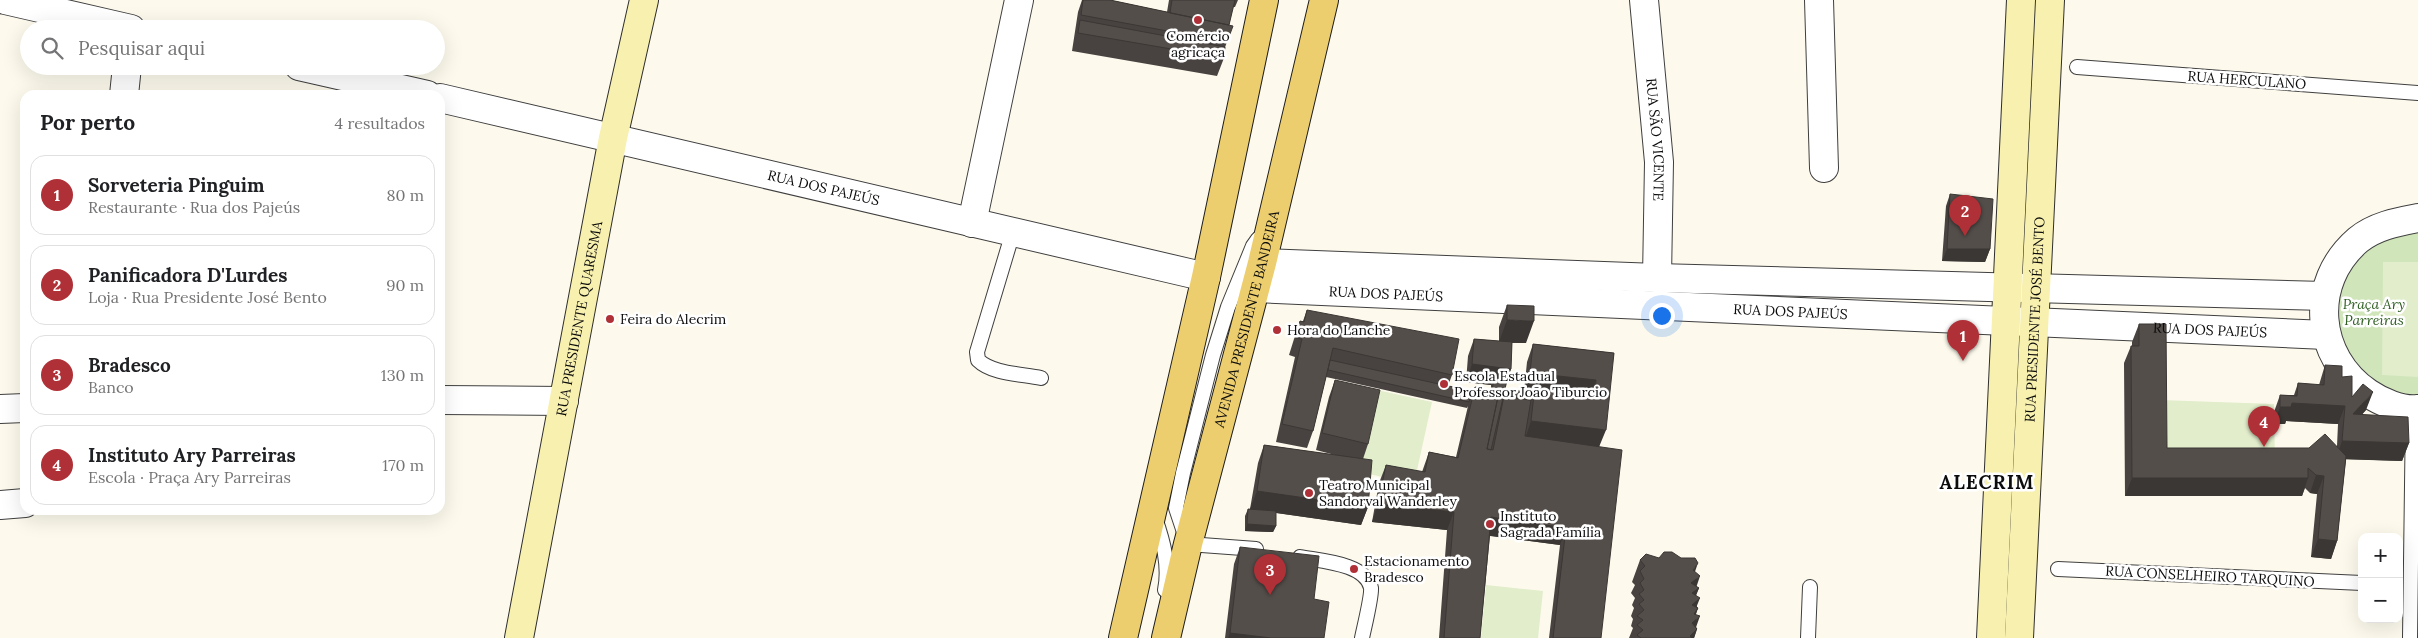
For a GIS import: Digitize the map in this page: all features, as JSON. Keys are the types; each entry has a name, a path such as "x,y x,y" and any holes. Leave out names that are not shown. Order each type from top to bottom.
{"main road":[{"path":"1123,638 1206,277 1264,0"},
{"name":"AVENIDA PRESIDENTE BANDEIRA","path":"1166,638 1188,544 1259,275 1324,0"}],"street":[{"path":"5,0 92,20"},
{"name":"RUA PRESIDENTE QUARESMA","path":"518,638 613,138 644,0"},
{"path":"972,223 1019,0"},
{"name":"RUA SÃO VICENTE","path":"1644,0 1659,162 1658,278"},
{"path":"1819,0 1824,168"},
{"name":"RUA PRESIDENTE JOSÉ BENTO","path":"1991,638 2021,0"},
{"name":"RUA PRESIDENTE JOSÉ BENTO","path":"2018,638 2050,0"},
{"path":"125,90 126,75"},
{"path":"329,75 376,89"},
{"path":"2017,90 2046,91"},
{"name":"RUA DOS PAJEÚS","path":"445,99 1206,277"},
{"path":"2416,410 2381,402 2352,383 2333,355 2326,335 2323,310 2325,296 2337,265 2358,240 2387,224 2418,218"},
{"name":"RUA DOS PAJEÚS","path":"1259,275 1658,278 2325,296"},
{"name":"RUA DOS PAJEÚS","path":"1259,275 2035,323 2326,335"},
{"path":"445,400 564,401"},
{"path":"0,409 20,408"},
{"path":"0,505 20,504"},
{"path":"1994,585 2021,586"}],"lane":[{"name":"RUA HERCULANO","path":"2077,68 2418,93"},
{"path":"1272,220 1253,246 1228,307 1204,389 1176,508 1188,544 1278,553 1347,566 1364,574 1371,588 1362,638"},
{"path":"1013,232 978,352 978,360 983,366 1042,378"},
{"path":"2410,638 2416,410"},
{"path":"1152,511 1163,541 1168,578 1154,638"},
{"name":"RUA CONSELHEIRO TARQUINO","path":"2058,569 2358,583"},
{"path":"1808,638 1810,587"}],"green space":[{"name":"Praça Ary Parreiras","path":"2418,221 2418,402 2400,401 2341,359 2333,282 2353,248"},
{"path":"2383,262 2418,262 2418,377 2382,375"},
{"path":"1377,390 1432,402 1414,484 1360,472"},
{"path":"2160,400 2274,404 2275,466 2161,466"},
{"path":"1486,585 1543,591 1538,638 1481,638"}],"building":[{"path":"1083,0 1110,0 1233,26 1227,42 1081,15"},
{"path":"1172,0 1235,0 1229,25 1170,13"},
{"path":"1080,20 1225,47 1224,58 1078,33"},
{"path":"1950,194 1993,199 1990,249 1947,249"},
{"path":"1507,305 1534,306 1534,321 1507,320"},
{"path":"1307,310 1459,339 1452,375 1333,348 1313,431 1282,424 1302,339 1296,338 1300,321 1304,322"},
{"path":"2139,324 2166,324 2167,448 2309,448 2325,434 2346,456 2337,541 2318,539 2324,476 2316,475 2308,468 2308,478 2132,478 2131,346 2139,346"},
{"path":"1474,339 1512,342 1511,369 1472,364"},
{"path":"1533,344 1614,353 1606,430 1531,421 1535,386 1595,393 1596,380 1530,373"},
{"path":"1330,360 1473,390 1469,402 1328,370"},
{"path":"2325,365 2342,366 2342,377 2352,376 2352,397 2363,384 2373,392 2353,414 2408,417 2409,443 2342,441 2345,406 2292,403 2291,407 2280,407 2280,395 2297,396 2298,383 2324,385"},
{"path":"1494,378 1507,380 1505,389 1533,393 1530,400 1504,396 1491,450 1487,449 1499,392 1492,391"},
{"path":"1335,380 1380,390 1368,444 1322,433"},
{"path":"1546,386 1565,389 1565,390 1546,388"},
{"name":"Instituto Sagrada Família","path":"1475,387 1499,392 1487,449 1493,450 1504,396 1531,400 1525,436 1622,450 1601,638 1553,638 1566,528 1491,517 1480,638 1444,638 1454,512 1378,504 1386,465 1425,472 1429,452 1458,458"},
{"path":"1264,445 1372,460 1368,507 1257,491"},
{"path":"1248,509 1276,511 1276,526 1247,524"},
{"path":"1240,547 1319,556 1314,599 1329,602 1324,638 1271,638 1230,633"},
{"path":"1664,552 1672,552 1681,558 1695,558 1698,563 1693,570 1700,576 1691,583 1699,588 1692,593 1700,598 1692,605 1698,608 1694,614 1700,616 1692,623 1697,629 1690,636 1692,638 1641,638 1637,635 1643,630 1637,625 1643,620 1637,616 1644,610 1639,604 1644,600 1639,594 1644,590 1640,583 1644,579 1640,571 1645,566 1640,560 1646,554 1659,558"}],"place":[{"name":"Comércio agricaça","path":"1198,20"},
{"name":"Panificadora D'Lurdes","path":"1965,236"},
{"name":"Feira do Alecrim","path":"610,319"},
{"name":"Hora do Lanche","path":"1277,330"},
{"name":"Sorveteria Pinguim","path":"1963,361"},
{"name":"Escola Estadual Professor João Tiburcio","path":"1444,384"},
{"name":"Instituto Ary Parreiras","path":"2264,447"},
{"name":"Teatro Municipal Sandorval Wanderley","path":"1309,493"},
{"name":"Instituto Sagrada Família","path":"1490,524"},
{"name":"Estacionamento Bradesco","path":"1354,569"},
{"name":"Bradesco","path":"1270,595"}],"district":[{"name":"ALECRIM","path":"1987,482"}]}
